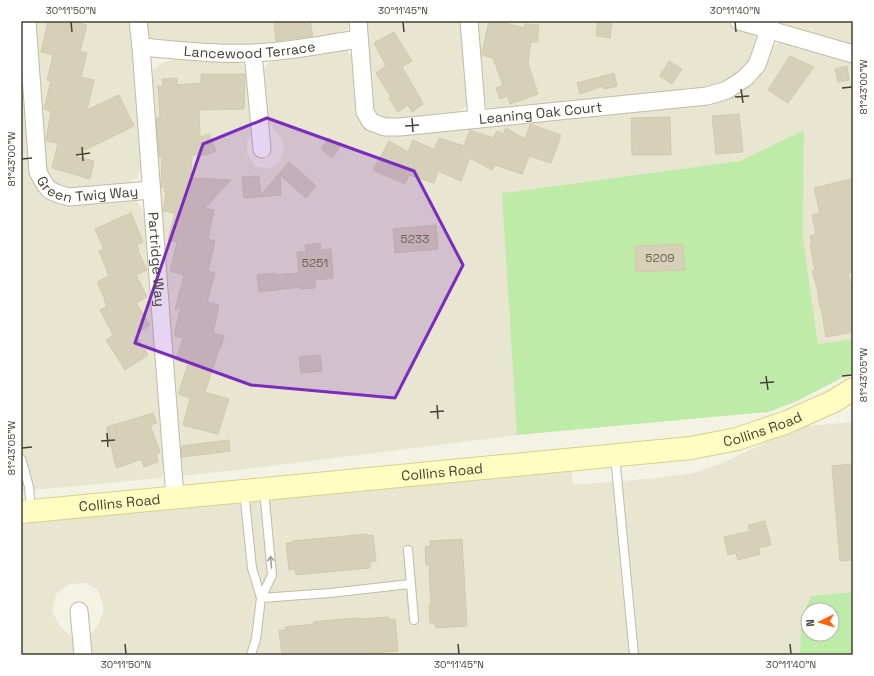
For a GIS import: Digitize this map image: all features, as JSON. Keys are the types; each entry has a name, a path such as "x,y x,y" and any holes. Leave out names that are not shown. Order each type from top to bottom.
{"street":[{"name":"Green Twig Way","path":"27,21 38,172 45,186 56,194 69,197 151,190"},
{"name":"Partridge Way","path":"138,21 175,497"},
{"name":"Leaning Oak Court","path":"358,21 365,112 371,122 385,127 400,127 707,96 727,90 745,78 757,65 770,26"},
{"path":"469,21 477,119"},
{"path":"739,21 770,26 853,54"},
{"name":"Lancewood Terrace","path":"141,47 202,52 253,53 282,51 359,39"},
{"path":"253,53 262,149"},
{"name":"Collins Road","path":"26,511 691,448 737,439 787,422 834,401 853,389"},
{"path":"79,611 83,655"}],"lane":[{"path":"615,455 634,655"},
{"path":"21,458 28,487 26,511"},
{"path":"254,490 252,568 261,598"},
{"path":"251,655 256,639 261,598 272,575 254,490"},
{"path":"408,550 414,620"},
{"path":"261,598 330,593 410,584"}],"highlighted area":[{"path":"267,118 414,171 463,265 395,398 251,385 135,343 203,144"}],"shaded area":[{"path":"33,21 130,21 142,168 137,178 125,184 75,190 62,187 50,181 45,168"},
{"path":"145,21 350,21 347,29 337,35 255,47 208,48 147,40"},
{"path":"365,21 462,21 469,98 465,107 456,115 391,121 380,118 372,109"},
{"path":"479,21 720,21 745,28 753,33 758,42 756,53 739,76 697,92 494,109 487,108 484,101 476,29"},
{"path":"782,21 853,21 853,48 785,27"},
{"path":"788,42 853,60 853,339 818,345 803,238 804,130 740,161 503,193 517,435 181,476 150,82 153,70 162,63 175,59 238,62 248,69 254,131 247,142 247,153 255,166 268,169 279,163 284,150 282,139 266,117 263,74 266,65 272,61 336,50 346,50 354,59 368,129 731,97 754,83 763,71 769,49 778,43"},
{"path":"21,45 41,193 135,199 145,213 165,469 161,478 21,491"},
{"path":"853,422 853,592 811,596 808,602 800,602 800,655 89,655 88,645 90,635 99,624 104,608 98,590 86,583 69,584 56,594 52,611 61,628 71,636 76,645 77,655 21,655 21,519 571,468 573,485 659,478 693,473 720,464 799,427"}],"green space":[{"path":"804,130 803,238 818,344 853,339 853,372 797,401 768,412 517,435 502,193 740,161"},
{"path":"853,592 853,655 800,655 800,642 840,642 840,602 808,602 811,596"}],"building":[{"path":"48,21 71,21 87,25 80,51 87,53 81,77 94,80 87,110 119,95 134,126 73,156 94,161 90,179 52,168 58,143 46,141 51,111 44,109 51,81 47,80 53,55 41,52"},
{"path":"274,21 310,21 313,36 276,41"},
{"path":"489,21 497,21 525,28 525,24 539,25 537,42 531,42 528,63 538,94 510,104 507,96 500,99 496,88 503,85 493,58 482,55"},
{"path":"598,21 612,21 610,38 596,36"},
{"path":"394,32 412,61 402,67 423,104 412,112 408,105 398,112 389,98 391,97 376,73 386,66 374,43"},
{"path":"790,56 814,67 788,103 768,90"},
{"path":"669,61 682,69 672,84 660,76"},
{"path":"847,66 849,80 838,82 835,69"},
{"path":"614,73 617,86 604,89 603,86 580,94 577,83"},
{"path":"201,74 245,74 244,109 199,110 200,137 209,134 216,151 206,155 192,155 191,178 231,180 205,208 214,210 208,239 215,241 208,271 215,273 207,302 219,305 213,333 224,336 205,392 229,399 218,434 183,425 190,398 178,394 188,364 176,360 183,338 175,336 181,306 175,310 184,275 170,271 177,242 168,240 175,213 163,211 166,192 164,192 164,187 161,187 162,157 159,157 156,118 160,118 158,86 163,86 162,79 177,78 177,85 201,83"},
{"path":"739,114 743,152 716,154 712,116"},
{"path":"670,117 671,155 632,155 631,118"},
{"path":"530,124 561,135 551,163 529,156 522,174 495,165 492,170 470,158 461,181 438,171 434,183 409,175 405,184 373,170 389,141 408,152 413,140 436,150 435,148 439,138 464,146 470,130 493,138 497,131 503,134 506,128 525,139"},
{"path":"329,138 340,147 332,158 321,149"},
{"path":"289,162 316,186 306,198 280,175 281,195 244,198 242,177 259,176 261,195"},
{"path":"851,179 853,190 853,272 848,273 853,293 853,332 826,337 817,288 812,271 815,270 810,236 816,234 812,215 820,213 814,188"},
{"path":"131,213 143,242 137,245 138,251 147,270 136,275 147,297 136,303 150,325 135,335 148,355 125,370 106,340 113,335 100,310 107,306 97,282 109,276 99,251 104,249 95,229"},
{"path":"436,225 438,249 395,253 393,229"},
{"path":"320,243 321,250 331,249 333,278 315,280 315,288 300,289 300,287 259,292 257,275 299,273 297,252 306,252 305,245"},
{"path":"683,244 685,270 636,272 635,246"},
{"path":"320,355 322,371 301,373 299,357"},
{"path":"153,413 157,423 150,425 160,452 156,454 158,462 144,467 141,459 117,468 113,458 107,427"},
{"path":"229,440 230,451 182,457 181,446"},
{"path":"853,464 853,560 840,561 832,466"},
{"path":"765,521 771,545 759,548 760,554 738,560 736,553 728,555 724,537 750,531 748,525"},
{"path":"368,534 368,536 373,535 376,561 370,562 370,568 296,575 295,569 289,570 286,543 292,543 292,541"},
{"path":"462,539 467,626 436,628 435,623 430,623 429,605 431,605 429,565 426,565 425,547 430,546 430,541"},
{"path":"389,617 389,620 395,619 398,651 353,655 282,655 279,630 286,630 285,627 342,619"}]}
